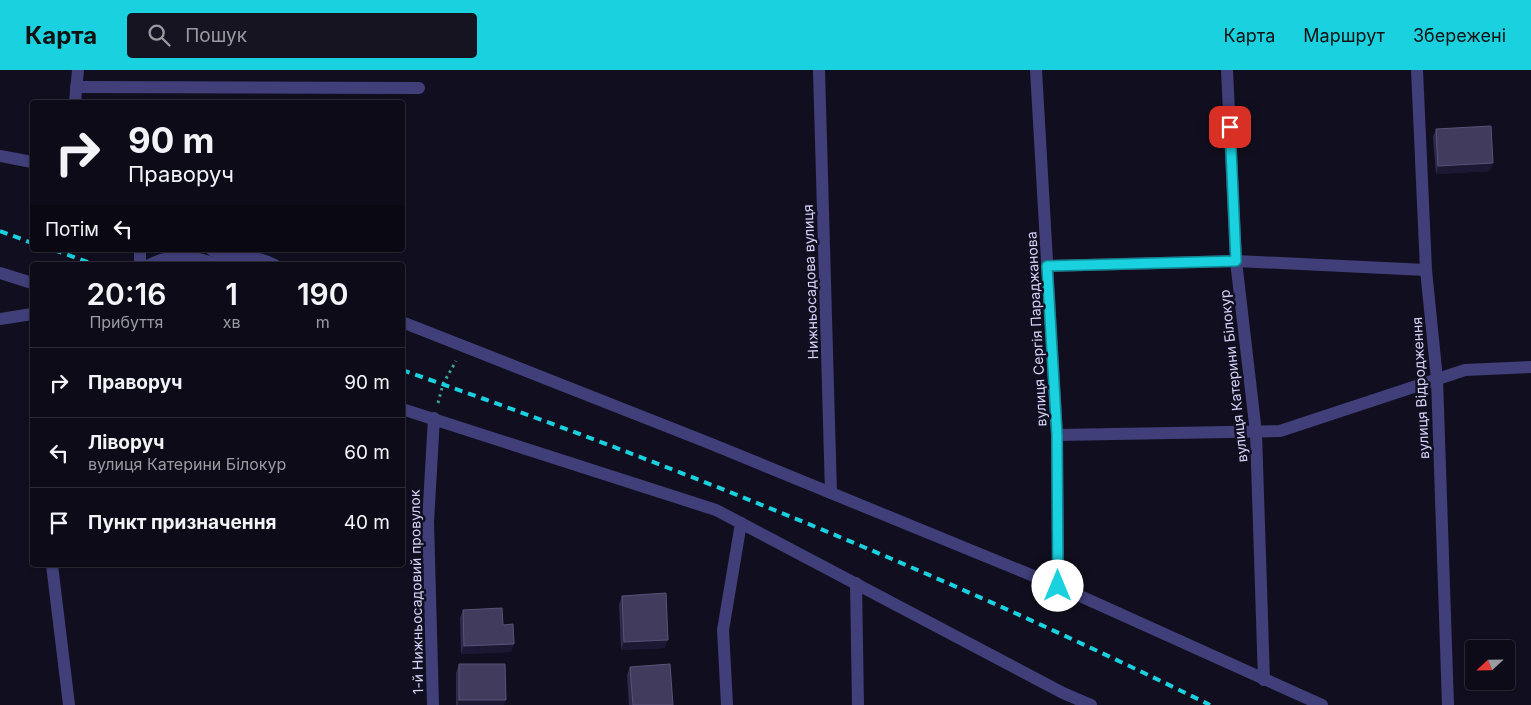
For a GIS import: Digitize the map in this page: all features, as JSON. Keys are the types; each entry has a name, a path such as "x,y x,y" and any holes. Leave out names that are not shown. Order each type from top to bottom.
{"street":[{"path":"75,100 78,70"},
{"name":"Нижньосадова вулиця","path":"820,70 831,493"},
{"name":"вулиця Сергія Параджанова","path":"1036,70 1057,435 1058,586"},
{"name":"вулиця Катерини Білокур","path":"1227,70 1236,261 1256,433 1264,680"},
{"name":"вулиця Відродження","path":"1417,70 1426,270 1437,378 1448,705"},
{"path":"76,87 419,88"},
{"path":"0,156 30,162"},
{"path":"216,252 229,258"},
{"path":"156,262 162,259 187,256 204,262"},
{"path":"216,262 229,258 247,257 269,262"},
{"path":"1047,266 1236,261 1426,270"},
{"path":"0,273 30,282"},
{"path":"0,319 30,314"},
{"path":"405,323 709,443 1058,586 1322,705"},
{"path":"1057,435 1280,432 1465,370 1531,367"},
{"path":"405,410 716,510 856,583 1063,699 1091,705"},
{"name":"1-й Нижньосадовий провулок","path":"432,705 428,522 434,418"},
{"path":"727,705 723,630 741,523"},
{"path":"52,567 69,705"},
{"path":"856,583 858,705"}],"path":[{"path":"434,418 443,384 463,347"}],"building":[{"path":"1491,126 1493,163 1438,166 1436,129"},
{"path":"666,593 668,640 624,642 622,596"},
{"path":"502,608 503,625 513,624 514,644 464,646 463,610"},
{"path":"459,664 505,664 506,700 459,700"},
{"path":"670,664 673,705 633,705 630,667"}],"railway":[{"path":"0,231 30,242"},
{"path":"60,252 88,262"},
{"path":"405,371 608,445 811,525 1012,612 1210,705"}],"route":[{"path":"1058,586 1057,435 1047,266 1236,261 1230,127"}]}
